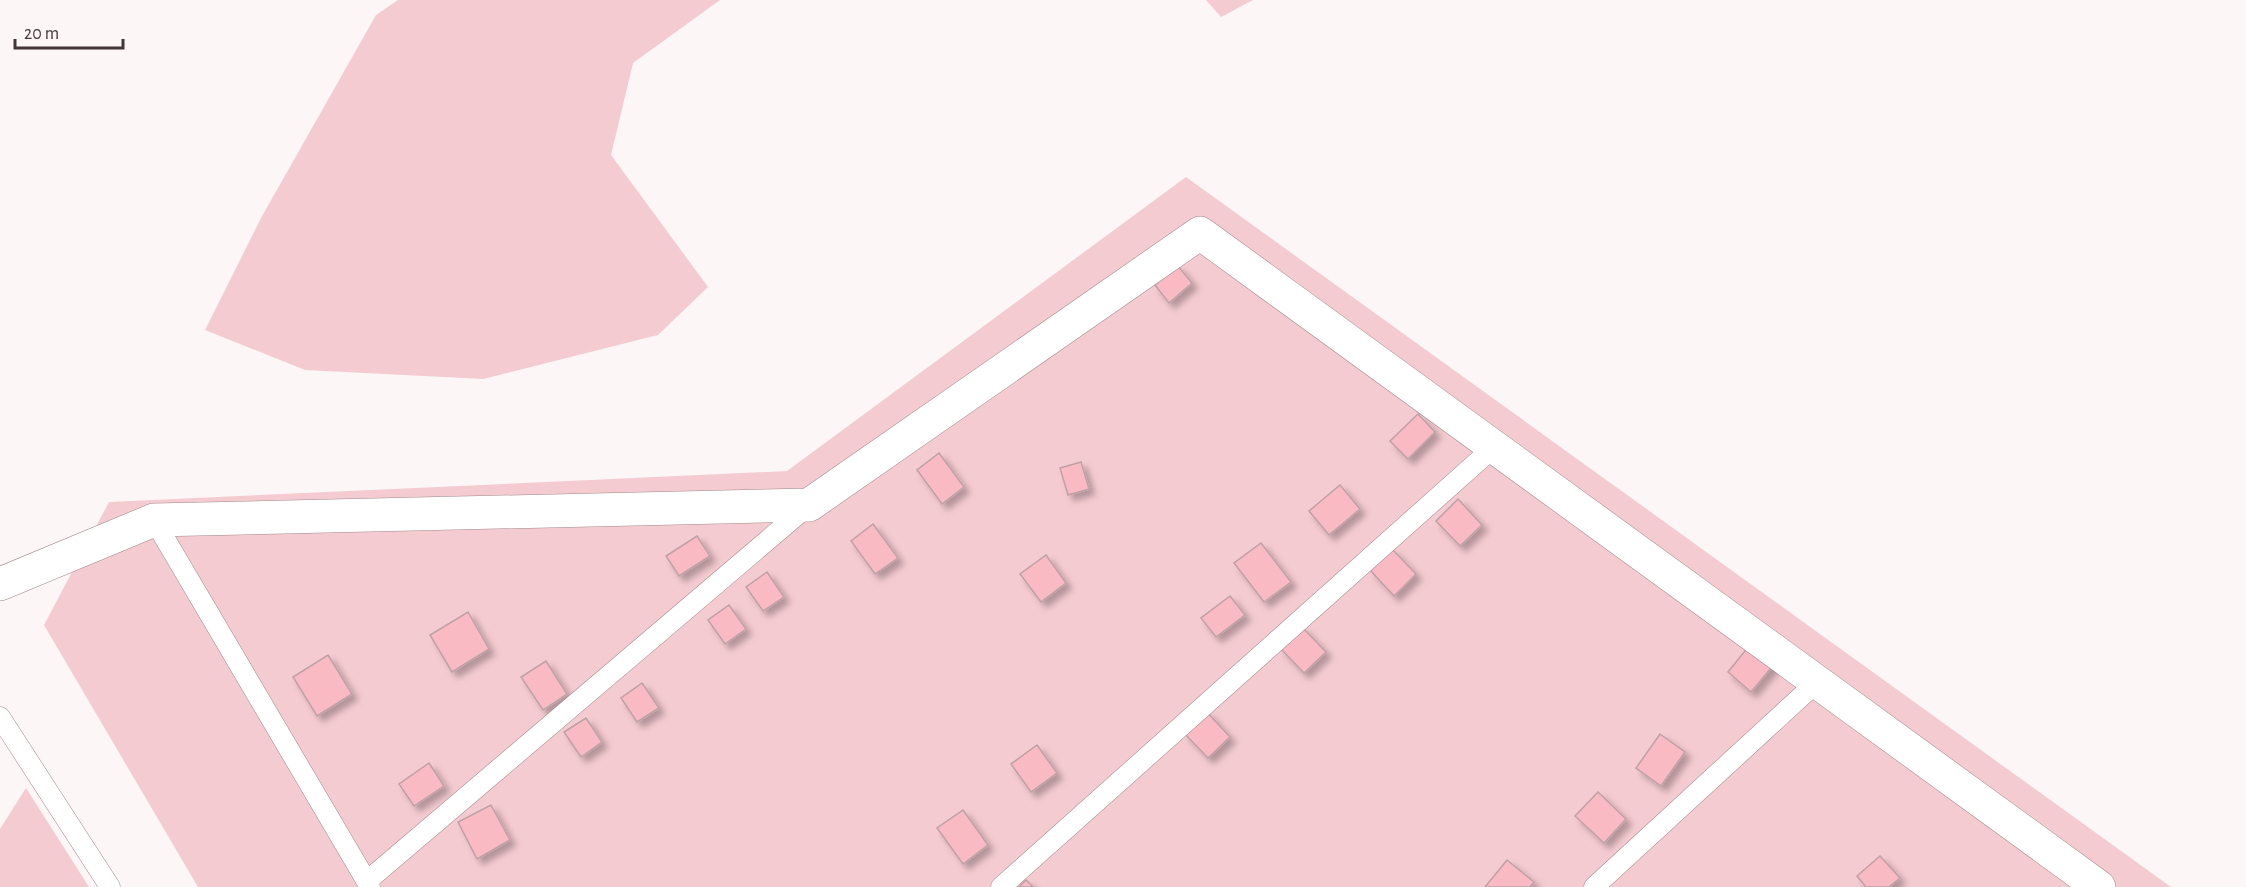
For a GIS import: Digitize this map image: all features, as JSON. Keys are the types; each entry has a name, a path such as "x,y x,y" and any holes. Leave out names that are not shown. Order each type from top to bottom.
{"street":[{"path":"0,584 154,520 809,504 1200,232 2099,887"}],"lane":[{"path":"1001,887 1494,447"},
{"path":"154,520 369,884 809,504"},
{"path":"1594,887 1817,682"},
{"path":"0,717 110,887"}],"shaded area":[{"path":"398,0 720,0 633,63 611,155 708,287 658,335 483,379 305,370 205,330 261,218 376,15"},
{"path":"1206,0 1253,0 1221,17"},
{"path":"1186,177 2171,887 198,887 44,625 109,502 787,471"},
{"path":"26,788 89,887 0,887 0,829"}],"building":[{"path":"1178,266 1192,283 1169,303 1155,285"},
{"path":"1418,414 1435,432 1408,459 1390,441"},
{"path":"939,453 964,487 942,504 917,470"},
{"path":"1081,462 1089,489 1068,495 1060,468"},
{"path":"1340,485 1360,509 1329,535 1309,511"},
{"path":"1458,499 1482,525 1460,546 1436,521"},
{"path":"873,524 898,558 875,574 851,541"},
{"path":"697,536 710,556 679,576 666,556"},
{"path":"1261,543 1291,582 1264,602 1234,563"},
{"path":"1392,549 1416,574 1394,596 1370,570"},
{"path":"1046,555 1066,583 1041,602 1020,574"},
{"path":"767,572 784,597 763,611 746,587"},
{"path":"1230,596 1245,615 1216,637 1201,618"},
{"path":"729,605 746,629 725,644 708,620"},
{"path":"468,612 489,649 452,672 430,635"},
{"path":"1302,627 1326,652 1304,673 1280,648"},
{"path":"1753,641 1777,661 1751,692 1728,672"},
{"path":"328,655 352,694 317,716 293,677"},
{"path":"546,661 567,694 543,710 521,677"},
{"path":"642,683 659,708 637,722 621,698"},
{"path":"1206,711 1230,737 1208,758 1184,733"},
{"path":"586,718 602,742 581,757 564,732"},
{"path":"1660,734 1685,752 1661,786 1636,768"},
{"path":"1037,745 1057,773 1031,792 1011,764"},
{"path":"429,763 444,786 414,806 399,784"},
{"path":"1598,792 1626,819 1604,843 1575,816"},
{"path":"491,805 510,840 477,859 458,822"},
{"path":"963,810 988,845 963,864 937,828"},
{"path":"1880,856 1900,878 1889,887 1866,887 1857,876"},
{"path":"1507,860 1534,882 1530,887 1485,887"},
{"path":"1026,880 1033,887 1019,887"}]}
